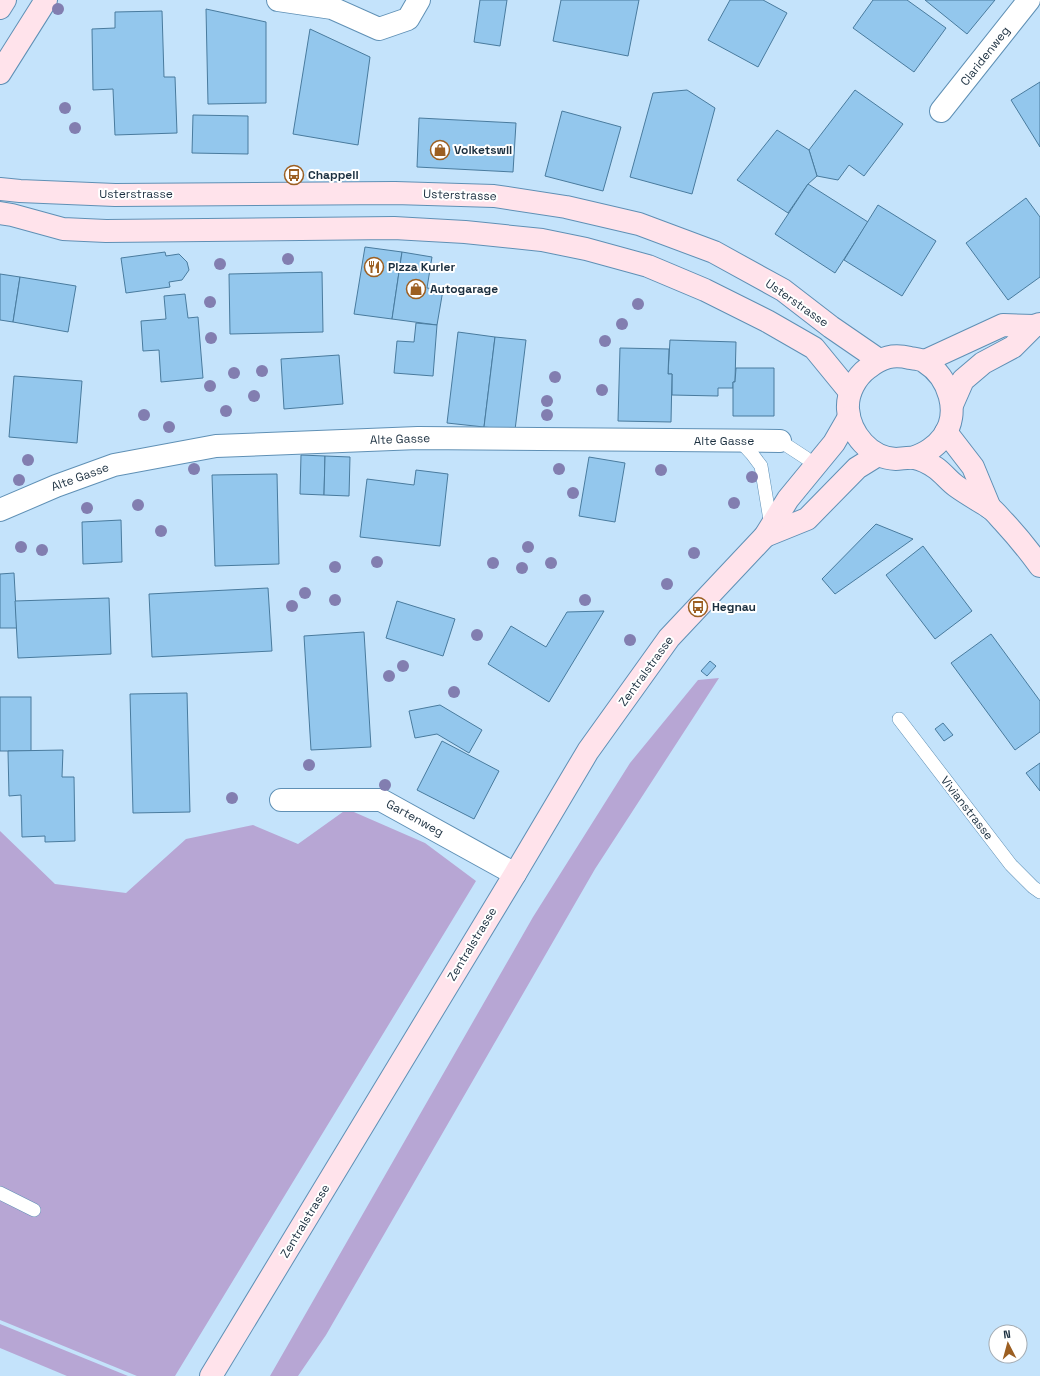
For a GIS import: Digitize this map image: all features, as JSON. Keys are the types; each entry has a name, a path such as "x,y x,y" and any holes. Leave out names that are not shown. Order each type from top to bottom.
{"main road":[{"path":"0,8 5,0"},
{"path":"0,73 46,0"},
{"name":"Usterstrasse","path":"0,189 115,195 395,193 494,196 566,207 639,224 714,252 783,290 831,327 879,360"},
{"path":"0,213 63,229 113,231 394,228 465,232 542,240 586,249 648,266 705,290 767,321 814,348 850,392"},
{"path":"925,361 1003,325 1037,325"},
{"path":"952,405 948,388 939,373 925,361 899,355 879,360 861,373 850,392 848,404 852,429 863,444 878,455 895,459 913,458 930,450 946,432 950,422 952,405 963,380 982,363 1013,347 1037,325"},
{"name":"Zentralstrasse","path":"211,1376 588,751 665,644 768,531 788,499 834,443 849,417"},
{"path":"946,432 973,467 990,508"},
{"name":"Zentralstrasse","path":"768,531 807,519 857,468 878,455"},
{"path":"913,458 936,468 954,485 990,508 1022,542 1040,566"}],"street":[{"path":"278,0 332,8 379,29 408,19 419,0"},
{"name":"Claridenweg","path":"941,112 1029,0"},
{"name":"Alte Gasse","path":"0,510 56,486 114,465 216,446 418,438 780,441"},
{"name":"Gartenweg","path":"281,800 381,800 515,874"}],"lane":[{"path":"740,441 752,454 760,466 768,531"},
{"name":"Alte Gasse","path":"780,441 806,458"},
{"name":"Vivianstrasse","path":"899,719 1011,865 1040,892"},
{"path":"0,1193 34,1210"}],"shaded area":[{"path":"719,678 595,869 326,1335 298,1376 270,1376 533,917 630,763 698,680"},
{"path":"347,809 425,843 476,881 175,1376 137,1376 0,1320 0,831 55,884 126,893 186,839 253,825 298,844"},
{"path":"0,1324 128,1376 67,1376 0,1348"}],"building":[{"path":"480,0 507,0 500,46 474,42"},
{"path":"561,0 639,0 628,56 553,41"},
{"path":"730,0 763,0 787,13 758,67 708,40"},
{"path":"873,0 907,0 946,28 914,72 853,28"},
{"path":"925,0 995,0 967,34"},
{"path":"206,9 266,22 266,103 208,104"},
{"path":"162,11 164,77 175,77 177,133 115,135 113,89 93,90 92,29 115,28 115,12"},
{"path":"310,29 370,57 358,145 293,134"},
{"path":"1040,82 1040,147 1011,100"},
{"path":"687,90 715,108 692,194 630,177 653,93"},
{"path":"855,90 903,124 864,176 849,165 838,180 817,176 809,150"},
{"path":"562,111 621,127 603,191 545,176"},
{"path":"193,115 248,116 248,154 192,153"},
{"path":"419,118 516,123 513,172 417,167"},
{"path":"777,130 809,150 817,176 808,184 788,213 737,180"},
{"path":"808,184 868,222 835,273 775,234"},
{"path":"1026,198 1040,217 1040,277 1008,300 966,243"},
{"path":"878,205 936,241 902,296 844,260"},
{"path":"365,247 402,252 392,319 354,314"},
{"path":"165,252 166,256 179,254 187,262 189,270 182,280 169,282 170,287 126,293 121,258"},
{"name":"Autogarage","path":"402,252 432,257 427,288 443,290 437,325 392,319"},
{"path":"322,272 323,332 230,334 229,274"},
{"path":"0,274 20,277 13,322 0,320"},
{"path":"20,277 76,286 68,332 13,322"},
{"path":"185,294 188,318 198,317 203,378 161,382 159,350 143,351 141,321 166,319 164,296"},
{"path":"416,323 437,325 433,376 394,373 397,341 414,342"},
{"path":"458,332 495,337 484,427 447,423"},
{"path":"495,337 526,340 515,430 484,427"},
{"path":"670,340 736,342 735,382 733,382 733,388 718,388 718,396 672,395 672,374 668,374"},
{"path":"620,348 669,349 668,374 672,374 671,422 618,421"},
{"path":"339,355 343,404 284,409 281,359"},
{"path":"736,368 774,368 774,416 733,416 733,382 735,382"},
{"path":"14,376 82,381 77,443 9,437"},
{"path":"301,455 325,456 324,495 300,494"},
{"path":"325,456 350,457 349,496 324,495"},
{"path":"589,457 625,463 615,522 579,516"},
{"path":"416,470 448,474 440,546 360,537 367,479 414,485"},
{"path":"277,474 279,564 215,566 212,475"},
{"path":"121,520 122,562 83,564 82,522"},
{"path":"876,524 913,539 835,594 822,579"},
{"path":"923,546 972,611 935,639 886,575"},
{"path":"14,573 17,628 0,628 0,574"},
{"path":"268,588 272,651 152,657 149,594"},
{"path":"109,598 111,654 18,658 15,601"},
{"path":"397,601 455,619 443,656 386,638"},
{"path":"604,611 549,702 488,664 511,626 546,647 567,612"},
{"path":"364,632 371,747 311,750 304,636"},
{"path":"991,634 1040,701 1040,732 1015,750 951,663"},
{"path":"710,661 716,666 707,676 701,671"},
{"path":"187,693 190,812 133,813 130,694"},
{"path":"0,697 31,697 31,751 0,751"},
{"path":"440,705 482,730 469,753 437,734 415,738 409,711"},
{"path":"943,723 953,735 944,741 935,729"},
{"path":"442,741 499,771 474,819 417,790"},
{"path":"63,750 62,777 74,777 75,841 45,842 45,836 22,837 21,795 9,796 8,751"},
{"path":"1040,763 1040,791 1026,773"}],"place":[{"name":"Volketswil","path":"440,150"},
{"name":"Chappeli","path":"294,175"},
{"name":"Pizza Kurier","path":"374,267"},
{"name":"Autogarage","path":"416,289"},
{"name":"Hegnau","path":"698,607"}]}
